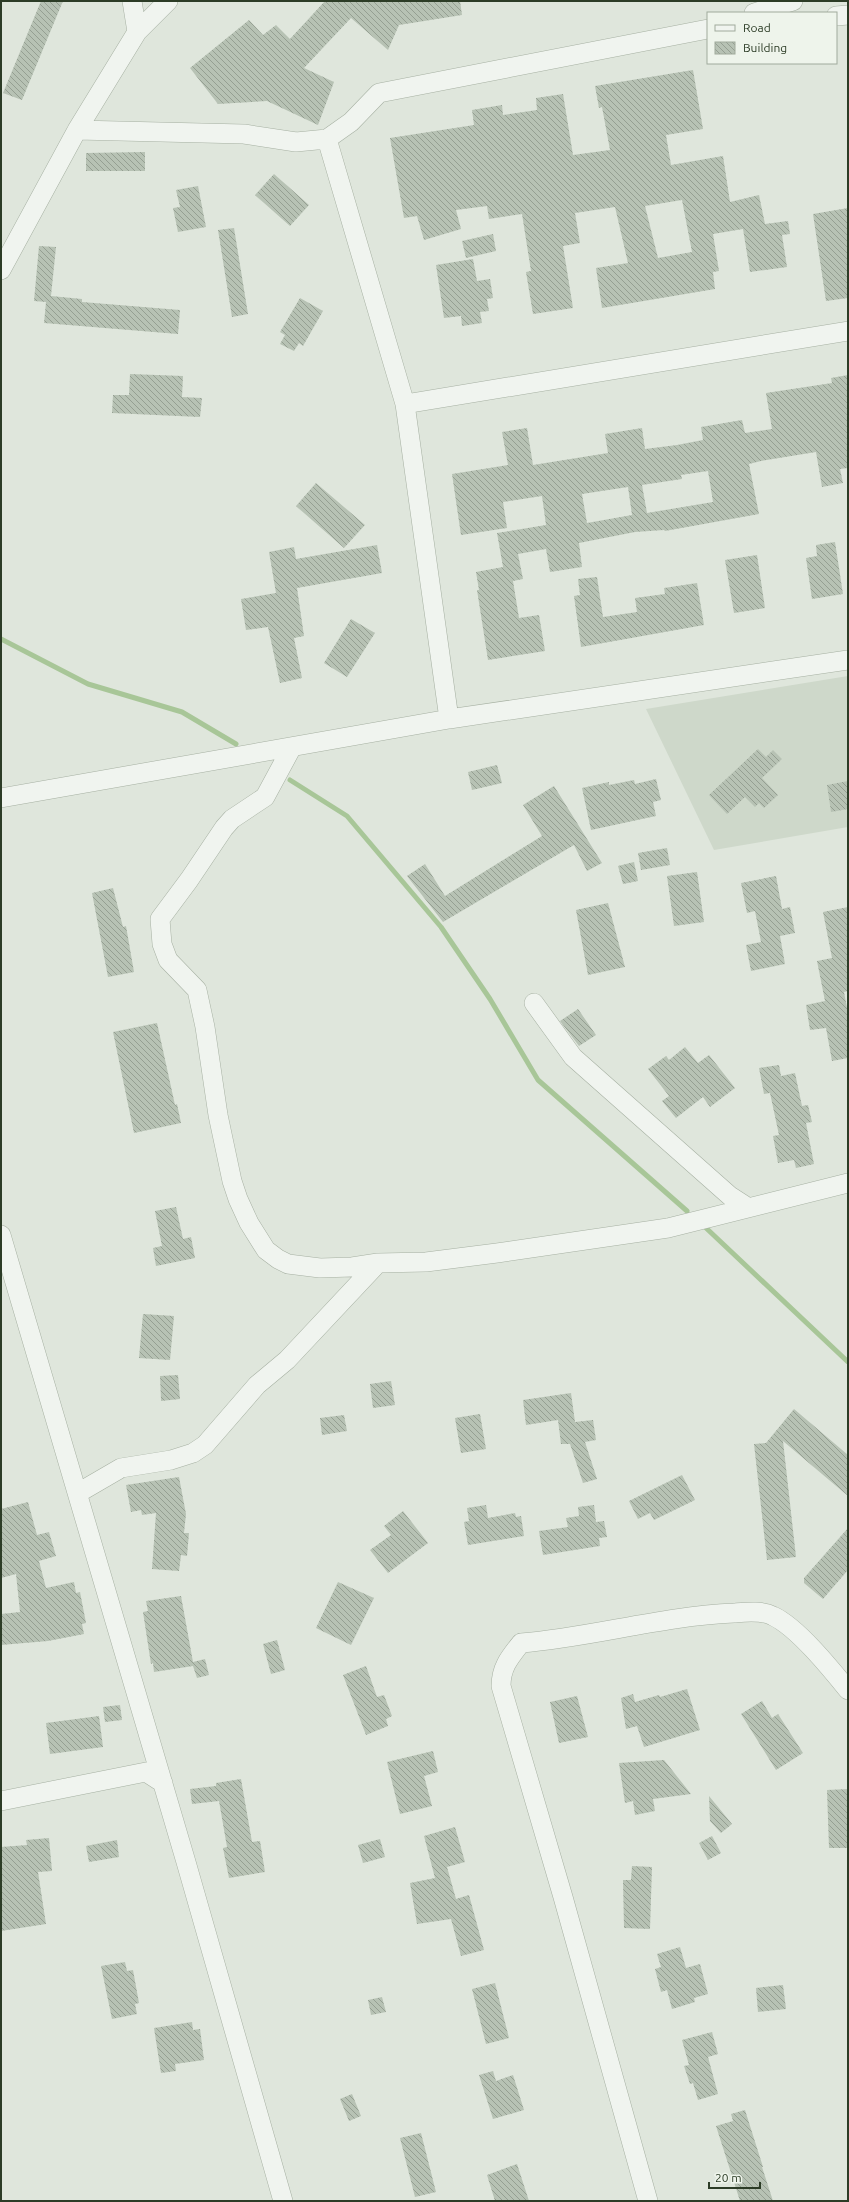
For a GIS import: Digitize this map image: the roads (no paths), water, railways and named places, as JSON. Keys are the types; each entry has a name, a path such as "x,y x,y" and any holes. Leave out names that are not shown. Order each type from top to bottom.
{"street":[{"path":"132,1 137,32"},
{"path":"1,270 77,130 137,32 168,1"},
{"path":"757,12 793,1"},
{"path":"837,16 848,15"},
{"path":"77,130 244,134 296,142 327,139 351,122 379,93 707,29"},
{"path":"327,139 405,404 449,719"},
{"path":"405,404 848,331"},
{"path":"1,798 449,719 848,660"},
{"path":"292,746 265,797 232,819 224,828 189,880 160,919 162,944 168,960 197,990 205,1027 218,1115 232,1181 249,1223 266,1250 288,1264 320,1268 426,1262 660,1229 708,1219 747,1207 848,1182"},
{"path":"534,1003 556,1036 573,1057 730,1196 747,1207"},
{"path":"1,1235 163,1783 283,2201"},
{"path":"78,1493 121,1468 171,1460 193,1453 205,1444 257,1385 287,1360 378,1264"},
{"path":"648,2201 563,1897 501,1686 501,1674 506,1663 521,1643 705,1614 754,1612 772,1615 790,1627 836,1675 848,1690"},
{"path":"1,1801 146,1772 163,1783"}],"waterway":[{"path":"1,639 88,684 182,712 236,744"},
{"path":"290,780 347,816 441,927 490,999 538,1080 687,1211"},
{"path":"705,1227 848,1362"}]}
